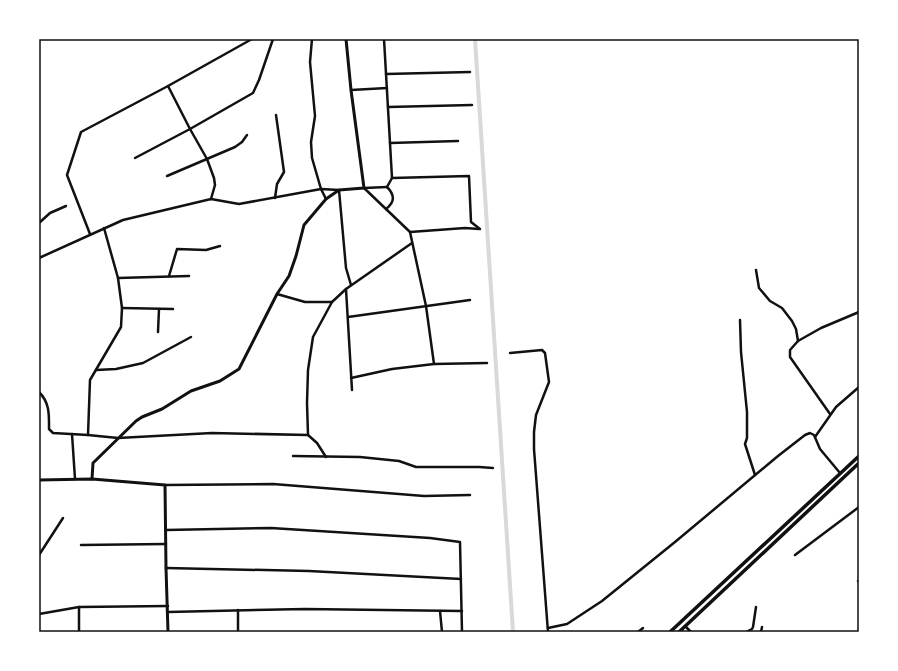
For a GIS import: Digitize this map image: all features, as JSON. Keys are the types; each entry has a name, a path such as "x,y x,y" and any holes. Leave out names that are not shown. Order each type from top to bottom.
{"main road":[{"path":"670,632 859,456"},
{"path":"679,632 859,463"}],"street":[{"path":"90,234 67,174 81,132 252,39"},
{"path":"135,158 253,93 273,39"},
{"path":"312,39 310,62 315,116 311,142 312,158 321,189 326,200"},
{"path":"346,39 364,188 410,232 426,306 434,364"},
{"path":"384,39 392,178 388,187"},
{"path":"386,74 470,72"},
{"path":"168,86 207,159 215,185 211,199"},
{"path":"351,90 386,88"},
{"path":"388,107 472,105"},
{"path":"275,198 277,184 284,172 276,115"},
{"path":"167,176 236,147 242,142 246,134"},
{"path":"390,143 458,141"},
{"path":"392,178 469,176 471,222 480,229 465,228 410,232"},
{"path":"39,258 122,220 211,199 239,204 321,189 339,190 388,187"},
{"path":"386,209 391,206 393,199 392,193 388,187"},
{"path":"92,479 93,464 118,438 142,417 162,409 191,391 220,381 239,369 294,263 304,225 326,200 339,190"},
{"path":"339,190 346,268 351,285"},
{"path":"39,223 50,214 66,206"},
{"path":"88,435 90,380 121,327 122,308 118,278 104,228"},
{"path":"308,435 308,370 312,337 332,302 351,285 412,243"},
{"path":"169,276 177,249 206,250 220,246"},
{"path":"756,270 758,288 770,301 782,308 792,321 796,329 798,341"},
{"path":"118,278 189,276"},
{"path":"346,289 352,390"},
{"path":"277,294 305,302 332,302"},
{"path":"348,317 470,300"},
{"path":"122,308 173,309"},
{"path":"158,332 159,309"},
{"path":"830,414 790,357 790,350 798,341 821,328 859,312"},
{"path":"740,320 741,352 747,412 747,438 745,444 755,475"},
{"path":"96,370 116,369 143,363 191,337"},
{"path":"510,353 542,350 545,353 548,382 536,415 534,449 548,632"},
{"path":"351,378 392,369 434,364 487,364"},
{"path":"815,438 836,407 859,387"},
{"path":"39,392 44,397 49,409 49,429 53,433 118,438 212,433 308,435 317,443 326,456"},
{"path":"548,628 567,624 602,601 805,435 812,433 820,449 840,473"},
{"path":"72,434 75,480"},
{"path":"294,456 360,457 399,461 416,467 493,468"},
{"path":"39,480 92,479 165,485 273,484 424,496 470,495"},
{"path":"165,485 168,632"},
{"path":"795,555 859,507"},
{"path":"39,555 63,518"},
{"path":"166,530 271,528 430,538 460,542 462,632"},
{"path":"81,545 166,544"},
{"path":"166,568 309,571 461,579"},
{"path":"39,614 79,607 168,606"},
{"path":"79,607 79,632"},
{"path":"746,632 753,627 756,607"},
{"path":"168,612 305,609 462,611"},
{"path":"238,610 238,632"},
{"path":"440,611 442,632"},
{"path":"685,626 691,632"},
{"path":"761,632 762,627"},
{"path":"638,632 643,628"}],"waterway":[{"path":"475,39 513,632"}]}
